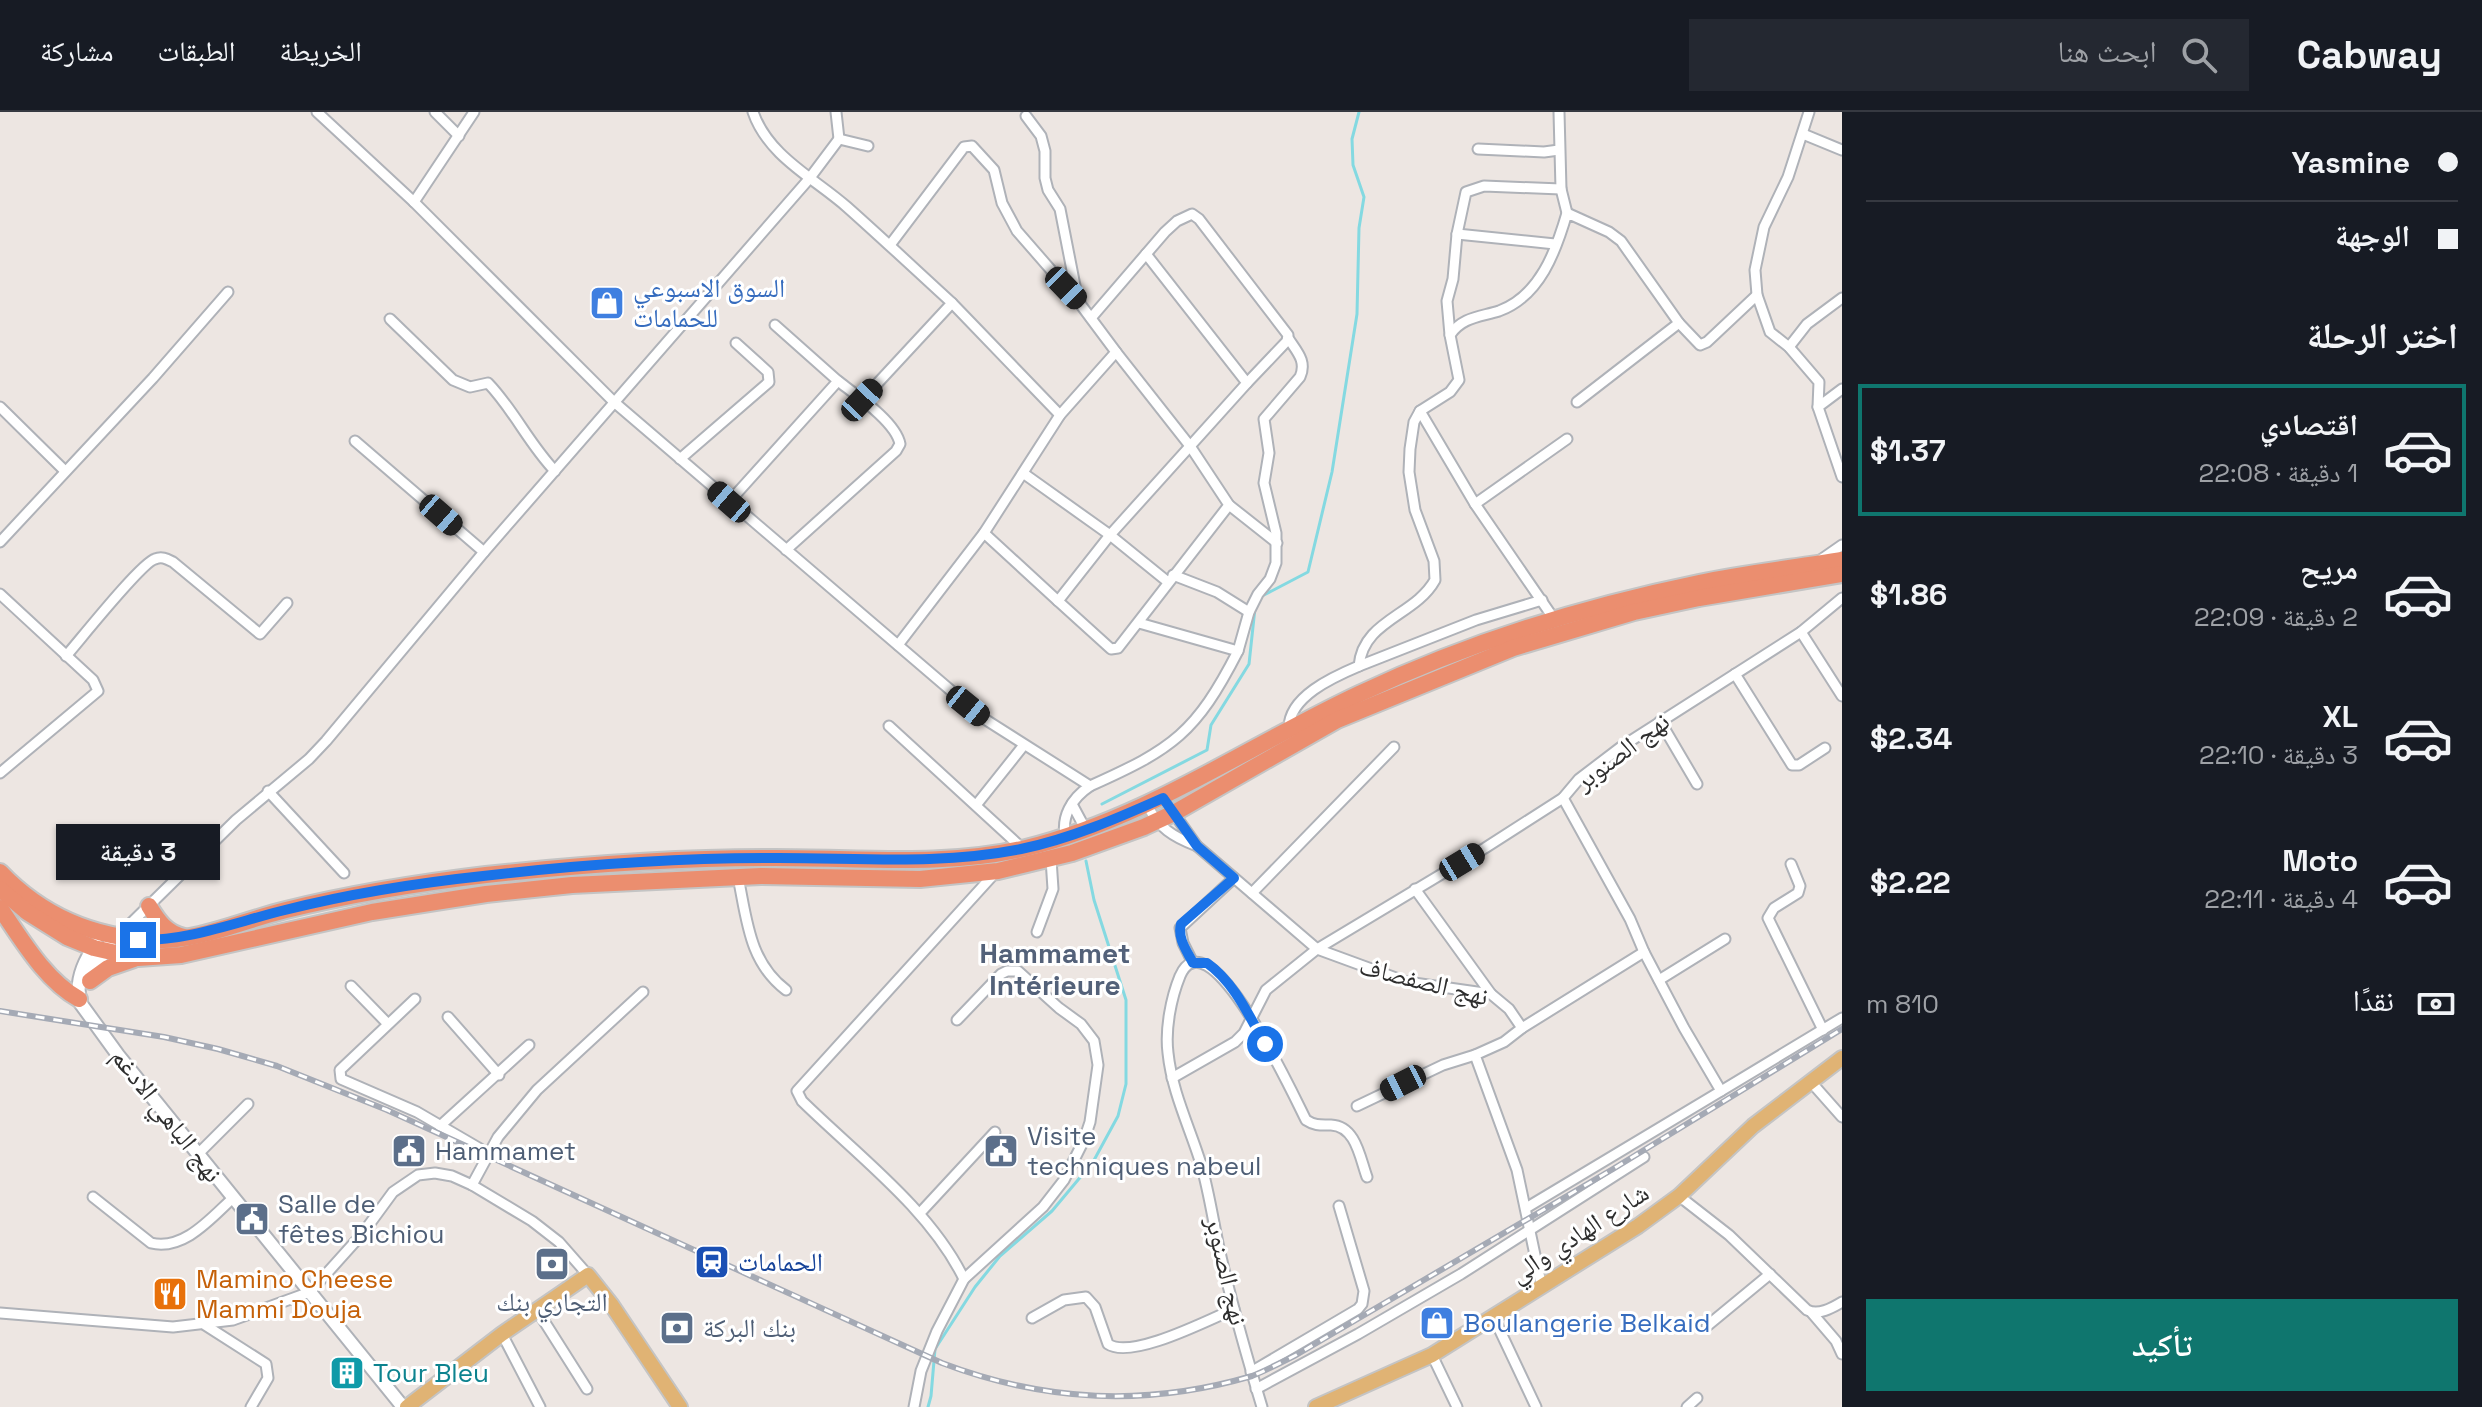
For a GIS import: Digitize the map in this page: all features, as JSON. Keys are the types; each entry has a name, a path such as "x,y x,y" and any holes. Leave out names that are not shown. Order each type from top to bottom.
{"highway":[{"path":"0,889 47,926 105,943 165,941 334,900 494,874 672,860 918,860 1023,849 1065,837 1147,805 1289,729 1407,673 1554,619 1701,583 1842,560"},
{"path":"90,981 108,968 138,958 181,955 358,915 486,894 572,885 738,877 920,879 998,871 1051,859 1156,822 1337,720 1513,648 1647,609 1842,574"},
{"path":"0,872 18,891 51,913 138,958"},
{"path":"149,906 160,924 185,937"},
{"path":"0,908 50,975 82,1004"}],"main road":[{"path":"82,1004 105,943"},
{"path":"82,1004 83,967 105,943"},
{"name":"نهج الباهي الادغم","path":"82,1004 118,1055 405,1407"},
{"name":"شارع الهادي والي","path":"1317,1407 1432,1355 1638,1226 1679,1196 1753,1126 1842,1058"},
{"path":"405,1407 502,1334 588,1275 680,1407"}],"street":[{"path":"317,112 414,202 614,402 983,718 1090,786"},
{"path":"435,112 459,136"},
{"path":"414,202 474,112"},
{"path":"753,112 766,138 952,303 1060,415"},
{"path":"105,943 129,925 268,791 309,759 326,741 484,552 809,179 839,139 836,112"},
{"path":"1450,335 1457,325 1502,310 1536,285 1550,261 1567,213 1561,189 1559,112"},
{"path":"1809,112 1788,177 1761,237 1755,270 1757,295 1770,332 1789,347 1819,382 1818,407 1842,477"},
{"path":"1026,116 1041,136 1045,151 1045,178 1048,190 1060,209 1078,301"},
{"path":"1803,134 1842,150"},
{"path":"839,139 868,146"},
{"path":"890,245 964,147 972,146 994,170 1002,203 1017,231 1078,301 1190,446 1229,505 1277,543"},
{"path":"1478,149 1559,150"},
{"path":"1359,666 1360,655 1368,638 1418,600 1435,580 1434,561 1415,510 1409,472 1414,422 1420,411 1450,392 1459,380 1447,301 1466,192 1484,186 1561,189"},
{"path":"1567,213 1609,232 1621,241 1696,344 1704,345 1757,295"},
{"path":"1072,853 1065,837 1064,819 1076,797 1090,786 1156,753 1184,734 1209,704 1238,651 1249,612 1270,579 1276,563 1277,543 1264,483 1269,453 1264,419 1300,377 1303,369 1303,360 1288,338 1287,331 1192,214 1177,221 1091,318"},
{"path":"1457,234 1555,244"},
{"path":"1146,254 1247,383"},
{"path":"0,542 153,378 228,292"},
{"path":"1789,347 1807,324 1842,298"},
{"path":"862,400 952,303"},
{"path":"390,319 453,380 470,387 488,383 517,418 539,455 555,471"},
{"path":"1577,402 1679,323"},
{"path":"775,325 891,427 900,444 896,451 786,550"},
{"path":"1058,601 1110,535 1288,338"},
{"path":"680,459 769,382 768,372 736,343"},
{"path":"898,645 984,533 1060,415 1116,352"},
{"path":"729,502 838,381"},
{"path":"1818,407 1842,389"},
{"path":"0,407 65,471"},
{"path":"1420,411 1475,504 1554,619"},
{"path":"1475,504 1567,439"},
{"path":"355,441 484,552"},
{"path":"1023,473 1171,578 1217,592 1249,612"},
{"path":"984,533 1111,649 1123,644 1229,505"},
{"path":"1813,565 1842,545"},
{"path":"66,656 155,559 166,558 173,562 260,634 287,603"},
{"path":"0,594 97,684 98,691 0,773"},
{"name":"نهج الصنوبر","path":"1172,1078 1235,1042 1266,990 1317,949 1563,798 1598,764 1801,632 1842,598"},
{"path":"1289,729 1288,717 1293,707 1331,679 1476,620 1542,600"},
{"path":"1139,623 1238,651"},
{"path":"1801,632 1838,679 1842,696"},
{"path":"1735,674 1792,765 1799,765 1825,748"},
{"path":"1660,721 1697,784"},
{"path":"889,726 1023,849"},
{"path":"977,804 1024,745"},
{"path":"1252,893 1394,747"},
{"path":"268,791 344,873"},
{"name":"نهج الصفصاف","path":"1163,798 1197,846 1317,949 1407,982 1491,994 1509,1009 1522,1028 1504,1042 1443,1065 1357,1106"},
{"path":"1563,798 1721,1091"},
{"path":"1072,804 1086,829 1090,847"},
{"name":"نهج الصفصاف","path":"1147,805 1156,822 1172,836 1197,846"},
{"path":"1037,932 1053,889 1051,859"},
{"path":"1791,864 1799,882 1798,893 1774,908 1768,918 1823,1030"},
{"path":"964,1279 952,1255 920,1213 802,1101 797,1091 998,871"},
{"path":"738,877 753,947 769,977 786,990"},
{"path":"1234,878 1180,928 1183,943 1193,963 1207,963 1235,993 1306,1120 1319,1126 1338,1126 1348,1131 1354,1139 1367,1177"},
{"path":"1415,889 1491,994"},
{"path":"1659,980 1725,939"},
{"path":"1522,1028 1644,952"},
{"name":"نهج الصنوبر","path":"1193,963 1181,972 1169,1019 1167,1036 1172,1078 1200,1163 1234,1309 1262,1407"},
{"path":"914,1407 927,1357 964,1279 1043,1207 1064,1180 1090,1122 1098,1065 1097,1049 1089,1033 1018,971 1001,974 957,1020"},
{"path":"351,986 387,1023"},
{"path":"472,1185 507,1125 537,1090 643,992"},
{"path":"415,999 340,1070 341,1079 393,1100 489,1154"},
{"path":"448,1017 499,1075"},
{"path":"1526,1208 1842,1018"},
{"path":"440,1126 529,1045"},
{"path":"1475,1055 1517,1170 1542,1288"},
{"path":"1811,1082 1842,1117"},
{"path":"198,1154 248,1104"},
{"path":"920,1213 995,1132"},
{"path":"1256,1389 1358,1334 1644,1157"},
{"path":"0,1313 173,1327 233,1320 310,1292 403,1183 418,1175 435,1173 472,1185 532,1221 559,1242 588,1275"},
{"path":"1679,1196 1717,1224 1812,1313 1836,1341 1842,1354"},
{"path":"93,1197 151,1243 158,1245 194,1234 233,1198"},
{"path":"1251,1372 1362,1304 1364,1291 1339,1206"},
{"path":"1707,1326 1770,1274"},
{"path":"1032,1318 1064,1300 1086,1297 1095,1307 1108,1344 1121,1349 1151,1343 1234,1309"},
{"path":"1812,1313 1825,1311 1842,1302"},
{"path":"537,1310 587,1389"},
{"path":"1494,1318 1536,1407"},
{"path":"205,1325 266,1364 268,1378 251,1407"},
{"path":"502,1334 540,1407"},
{"path":"1432,1355 1457,1407"},
{"path":"1687,1407 1697,1398"}],"waterway":[{"path":"1262,596 1308,572 1332,472 1357,314 1359,228 1364,197 1353,165 1352,139 1359,112"},
{"path":"1102,804 1207,750 1211,725 1249,664 1255,608"},
{"path":"928,1407 935,1349 975,1287 1000,1256 1052,1211 1093,1162 1118,1116 1126,1084 1126,1000 1094,900 1086,861"}],"railway":[{"path":"0,1011 164,1037 277,1066 387,1110 942,1363 1019,1386 1096,1396 1173,1393 1252,1376 1274,1366 1613,1169 1842,1029"}],"place":[{"name":"السوق الاسبوعي للحمامات","path":"607,303"},
{"name":"Hammamet","path":"409,1151"},
{"name":"Visite techniques nabeul","path":"1001,1151"},
{"name":"Salle de fêtes Bichiou","path":"252,1219"},
{"name":"الحمامات","path":"712,1262"},
{"name":"التجاري بنك","path":"552,1264"},
{"name":"Mamino Cheese Mammi Douja","path":"170,1294"},
{"name":"Boulangerie Belkaid","path":"1437,1323"},
{"name":"بنك البركة","path":"677,1328"},
{"name":"Tour Bleu","path":"347,1373"}],"district":[{"name":"Hammamet Intérieure","path":"1055,969"}],"route":[{"path":"138,940 165,941 185,937 288,909 364,894 480,876 567,867 703,859 918,860 969,857 1023,849 1065,837 1163,798 1197,846 1234,878 1181,924 1179,933 1183,943 1193,963 1207,963 1224,979 1265,1044"}]}
